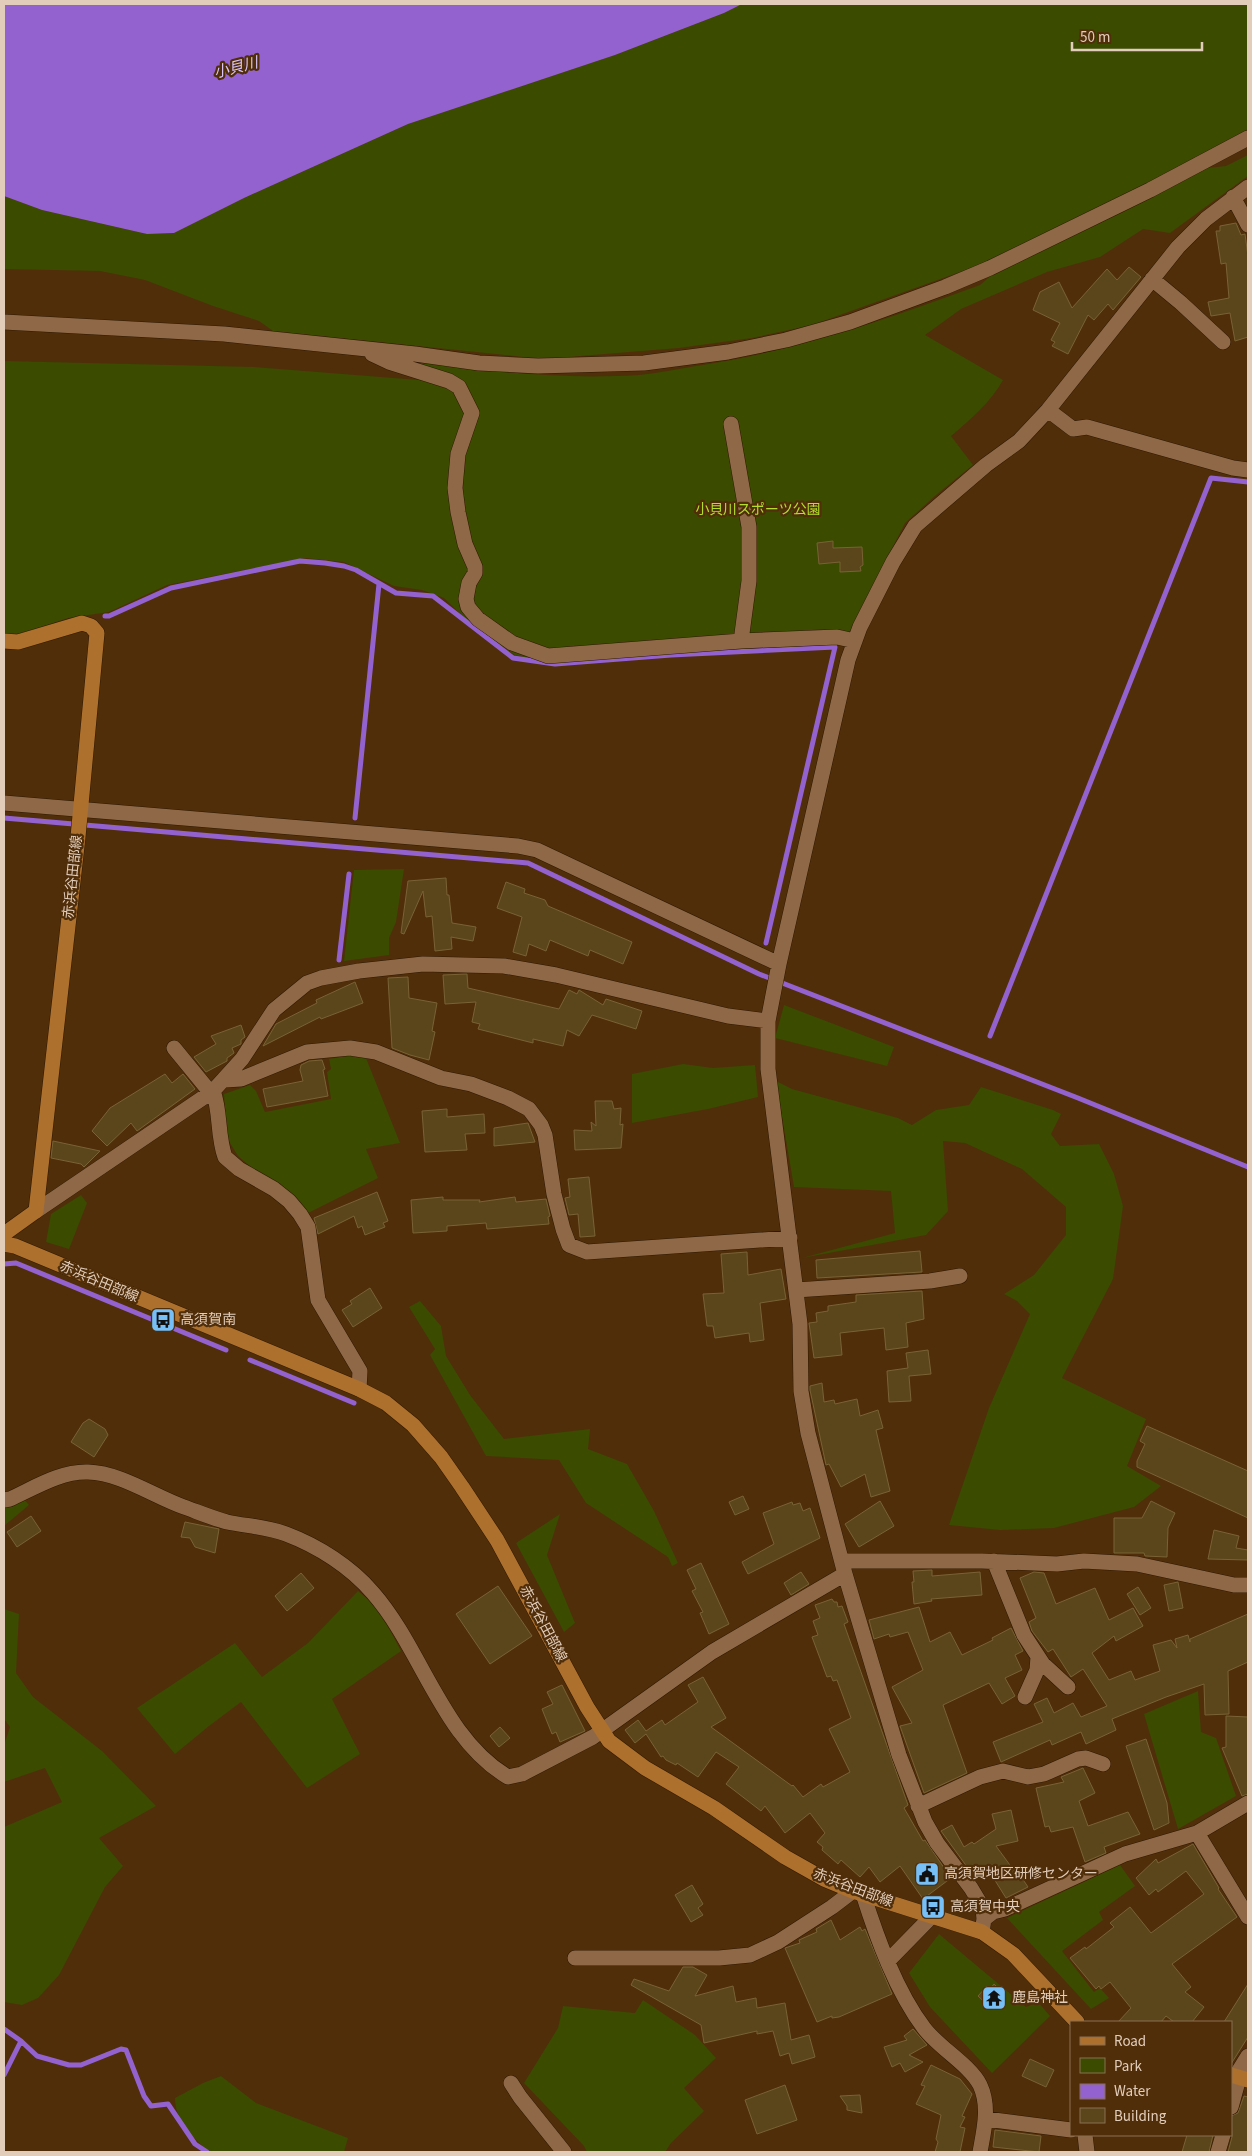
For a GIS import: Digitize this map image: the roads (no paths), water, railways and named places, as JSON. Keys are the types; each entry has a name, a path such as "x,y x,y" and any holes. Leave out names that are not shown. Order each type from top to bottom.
{"main road":[{"name":"赤浜谷田部線","path":"4,641 18,642 82,623 91,626 97,633 79,820 36,1211"},
{"path":"4,1234 36,1211"},
{"name":"赤浜谷田部線","path":"4,1244 14,1246 359,1389 386,1403 413,1425 441,1457 462,1487 497,1540 602,1731 619,1750 714,1808 785,1858 824,1879 932,1916 983,1925 1076,2021"}],"street":[{"path":"4,322 224,334 415,354 479,363 588,366 644,364 728,352 786,340 850,322 945,287 990,268 1150,190 1248,138"},
{"path":"1232,147 1248,146"},
{"path":"983,1925 983,1908 971,1888 937,1843 918,1806 899,1755 844,1568 808,1433 801,1391 800,1324 768,1069 768,1022 777,974 848,660 855,640 893,562 915,526 986,465 1019,441 1048,410 1178,247 1206,219 1248,187"},
{"path":"1234,197 1248,226"},
{"path":"1152,279 1224,342"},
{"path":"364,350 389,362 449,381 459,387 467,400 472,413 458,454 455,488 465,544 475,566 475,573 469,583 466,599 468,607 478,619 512,643 548,656 741,641 837,638 855,640"},
{"path":"1048,410 1073,429 1087,426 1232,468 1248,470"},
{"path":"731,424 748,527 749,581 741,641"},
{"path":"4,803 79,820 518,846 537,850 777,974"},
{"path":"36,1211 211,1092 225,1080 257,1038 274,1010 291,994 307,983 321,978 359,971 423,964 504,966 642,994 728,1016 768,1022"},
{"path":"174,1048 211,1092 217,1103 221,1146 225,1157 289,1201 308,1227 318,1300 360,1371 359,1389"},
{"path":"225,1080 240,1079 307,1052 350,1048 376,1052 441,1078 471,1084 508,1098 528,1109 541,1125 545,1135 554,1194 562,1229 569,1245 586,1252 790,1238"},
{"path":"796,1290 930,1281 960,1276"},
{"path":"4,1500 10,1500 60,1477 90,1472 113,1476 183,1507 224,1521 285,1534 319,1550 350,1570 373,1592 394,1618 463,1736 482,1758 508,1777 522,1774 602,1731 712,1652 844,1568 994,1561 1058,1564 1084,1561 1137,1564 1234,1585 1248,1585"},
{"path":"994,1561 1024,1635 1043,1664 1068,1687"},
{"path":"1025,1697 1037,1670 1038,1657"},
{"path":"918,1806 980,1777 1003,1771 1028,1777 1044,1774 1078,1759 1086,1758 1103,1764"},
{"path":"983,1925 994,1912 1005,1909 1125,1854 1197,1833 1248,1803"},
{"path":"1197,1833 1248,1917"},
{"path":"576,1958 719,1958 750,1954 778,1942 858,1892 907,2002 923,2028 936,2043 975,2077 981,2087 986,2119 980,2152"},
{"path":"888,1961 932,1916"},
{"path":"1232,2103 1238,2078 1248,2056"},
{"path":"511,2083 564,2152"},
{"path":"986,2119 1070,2130"},
{"path":"1085,2136 1087,2152"},
{"path":"1218,2152 1223,2136"}],"water":[{"name":"小貝川","path":"4,4 742,4 724,13 615,55 408,124 244,198 174,233 147,234 42,210 4,196"}],"waterway":[{"path":"990,1036 1211,478 1248,482"},
{"path":"105,616 109,616 171,588 300,561 344,566 356,570 396,593 433,596 513,658 555,664 671,655 835,647 766,943"},
{"path":"355,818 379,584"},
{"path":"4,818 528,863 759,974 1078,1098 1248,1167"},
{"path":"339,960 349,874"},
{"path":"4,1264 16,1263 226,1350"},
{"path":"250,1360 354,1403"},
{"path":"4,2029 37,2056 69,2065 81,2065 121,2049 126,2050 144,2096 151,2106 168,2104 195,2144 207,2152"},
{"path":"4,2075 21,2041"}],"place":[{"name":"高須賀南","path":"163,1320"},
{"name":"高須賀地区研修センター","path":"927,1874"},
{"name":"高須賀中央","path":"933,1907"},
{"name":"鹿島神社","path":"994,1998"}],"park label":[{"name":"小貝川スポーツ公園","path":"758,510"}]}
